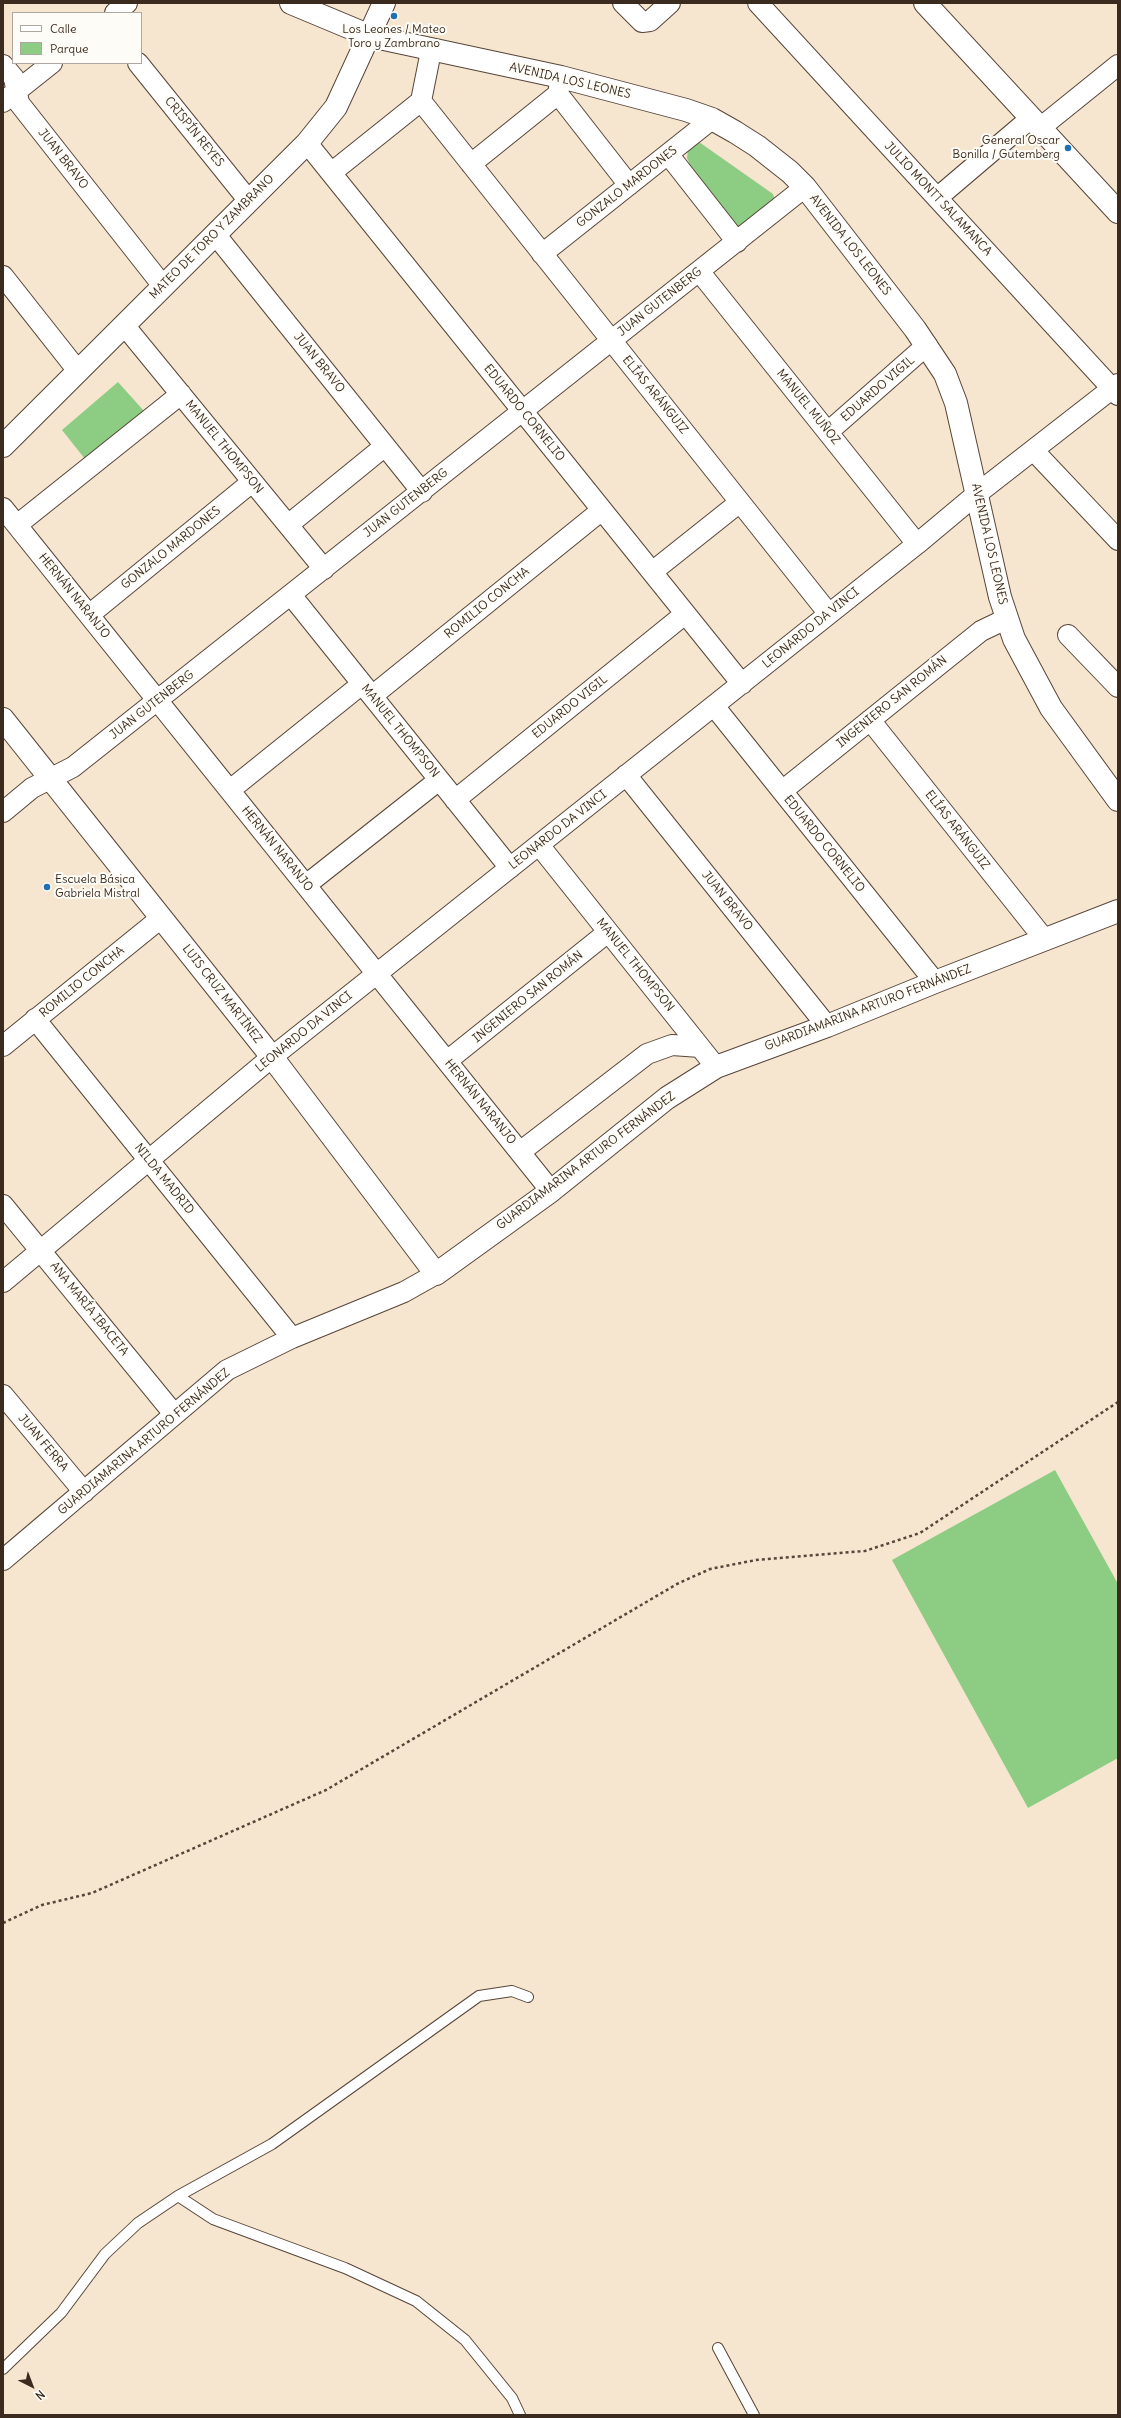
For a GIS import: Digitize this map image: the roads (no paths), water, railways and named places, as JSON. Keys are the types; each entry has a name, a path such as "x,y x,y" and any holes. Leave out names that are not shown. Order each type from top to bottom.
{"street":[{"path":"116,12 128,3"},
{"name":"AVENIDA LOS LEONES","path":"291,3 370,36 431,50 559,86 686,110 712,119 757,146 805,187 928,345 945,374 956,403 1006,619 1023,658 1050,708 1118,800"},
{"name":"MATEO DE TORO Y ZAMBRANO","path":"3,446 307,143 336,107 384,3"},
{"path":"623,3 642,22 650,22 670,3"},
{"name":"JULIO MONTT SALAMANCA","path":"758,3 937,198 1116,389"},
{"path":"925,3 1118,212"},
{"path":"331,173 421,102 431,50"},
{"path":"10,97 51,64"},
{"name":"CRISPÍN REYES","path":"139,64 248,201"},
{"name":"JUAN BRAVO","path":"3,65 14,78 10,97 19,103 163,286"},
{"path":"937,198 1036,123 1118,65"},
{"path":"471,164 559,86 629,185"},
{"name":"ELÍAS ARÁNGUIZ","path":"421,102 829,614"},
{"name":"GONZALO MARDONES","path":"542,254 712,119"},
{"name":"EDUARDO CORNELIO","path":"307,143 742,684"},
{"path":"668,154 737,242"},
{"name":"JUAN GUTENBERG","path":"3,812 32,788 73,767 805,187"},
{"name":"JUAN BRAVO","path":"216,234 422,492"},
{"name":"MANUEL MUÑOZ","path":"699,271 917,544"},
{"path":"3,276 78,370"},
{"name":"MANUEL THOMPSON","path":"124,325 324,569"},
{"name":"EDUARDO VIGIL","path":"828,432 928,345"},
{"name":"LEONARDO DA VINCI","path":"3,1282 272,1057 742,684 917,544 978,493 1116,389"},
{"path":"18,526 181,394"},
{"path":"288,525 385,446"},
{"path":"1034,451 1118,540"},
{"name":"GONZALO MARDONES","path":"89,615 252,482"},
{"path":"652,572 740,502"},
{"name":"HERNÁN NARANJO","path":"3,508 551,1191"},
{"name":"ROMILIO CONCHA","path":"230,790 367,690 602,510"},
{"name":"MANUEL THOMPSON","path":"291,595 510,868"},
{"name":"EDUARDO VIGIL","path":"455,800 685,614"},
{"name":"INGENIERO SAN ROMÁN","path":"782,791 981,631 1006,619"},
{"path":"1068,635 1118,687"},
{"name":"EDUARDO CORNELIO","path":"714,706 935,982"},
{"name":"LUIS CRUZ MARTÍNEZ","path":"3,719 272,1057 436,1274"},
{"name":"ELÍAS ARÁNGUIZ","path":"870,720 1045,940"},
{"name":"JUAN BRAVO","path":"626,775 827,1026"},
{"path":"306,885 439,780"},
{"name":"MANUEL THOMPSON","path":"539,845 716,1067"},
{"name":"GUARDIAMARINA ARTURO FERNÁNDEZ","path":"3,1560 227,1370 292,1338 404,1292 436,1274 551,1191 667,1098 716,1067 827,1026 935,982 1118,911"},
{"name":"ROMILIO CONCHA","path":"3,1046 161,918"},
{"name":"INGENIERO SAN ROMÁN","path":"447,1061 608,932"},
{"name":"NILDA MADRID","path":"35,1020 292,1338"},
{"path":"520,1152 647,1054 672,1045 700,1047"},
{"name":"ANA MARÍA IBACETA","path":"3,1205 174,1414"},
{"name":"JUAN FERRA","path":"3,1395 84,1492"}],"lane":[{"path":"3,2368 61,2313 105,2254 138,2223 178,2196 272,2144 479,1996 512,1991 528,1997"},
{"path":"178,2196 213,2219 345,2268 416,2300 465,2340 512,2398 520,2415"},
{"path":"718,2348 754,2415"}],"place":[{"name":"Los Leones / Mateo Toro y Zambrano","path":"394,16"},
{"name":"General Oscar Bonilla / Gutemberg","path":"1068,148"},
{"name":"Escuela Básica Gabriela Mistral","path":"47,887"}]}
